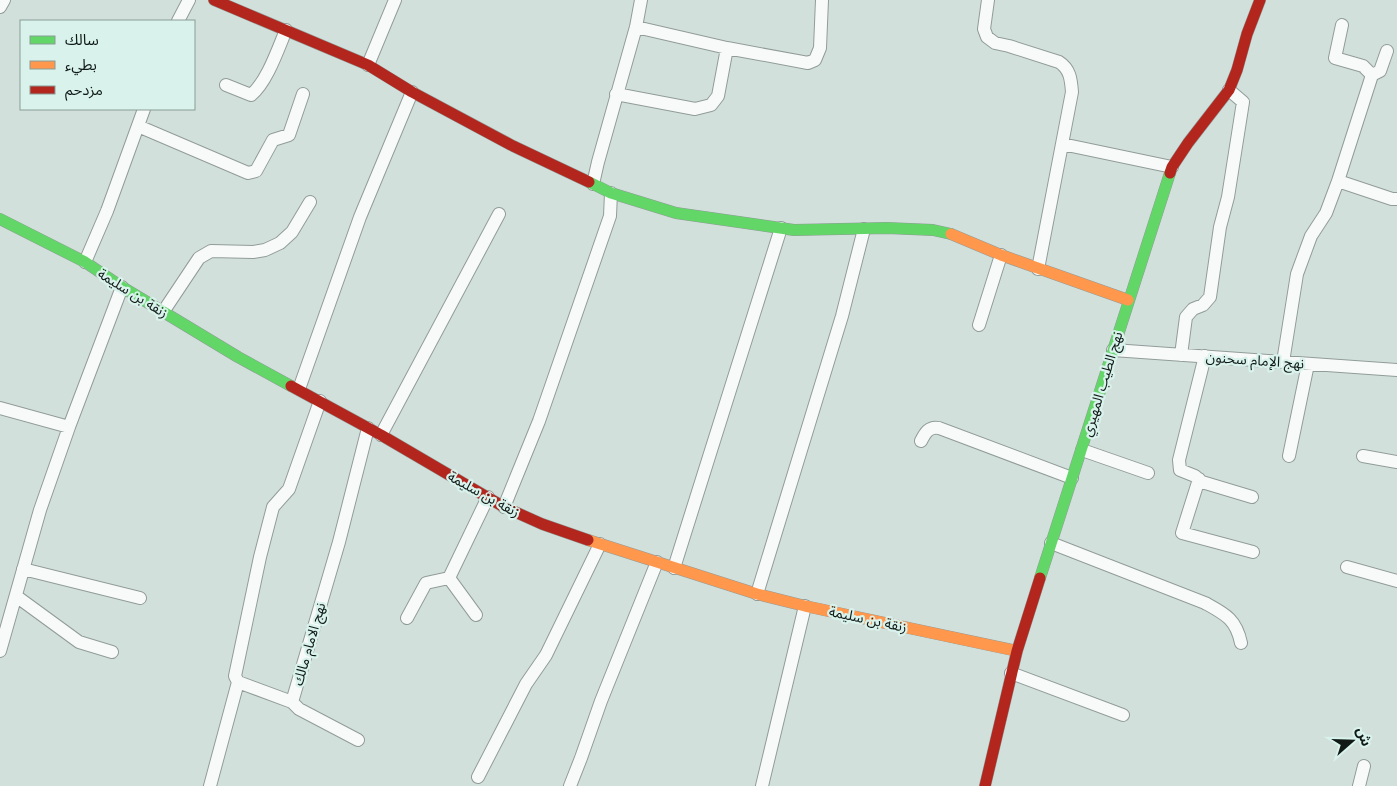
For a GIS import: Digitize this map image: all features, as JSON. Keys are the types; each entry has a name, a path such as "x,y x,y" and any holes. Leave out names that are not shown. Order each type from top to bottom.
{"street":[{"path":"0,7 4,0"},
{"path":"179,20 189,0"},
{"path":"214,0 368,65 412,92 513,146 611,193 676,214 794,230 916,229 945,232 1001,255 1128,300"},
{"path":"368,65 395,0"},
{"path":"593,184 616,94 636,27 641,0"},
{"path":"636,27 728,48 808,63 815,60 820,48 822,0"},
{"path":"988,0 984,30 987,37 995,43 1059,62 1065,66 1070,76 1072,92 1038,268"},
{"name":"نهج الطيب المهيري","path":"985,786 1017,651 1172,167 1229,90 1260,0"},
{"path":"1342,25 1335,58 1363,66 1372,75"},
{"path":"226,85 251,95 255,92 270,69 286,30"},
{"path":"616,94 695,109 706,107 718,96 728,48"},
{"path":"1282,362 1297,274 1311,236 1326,213 1372,75 1380,70 1387,51"},
{"path":"1181,355 1186,317 1193,309 1203,305 1210,296 1220,227 1228,197 1244,102 1229,90"},
{"path":"298,389 360,217 412,92"},
{"path":"138,126 248,173 256,171 273,140 289,135 303,94"},
{"path":"85,262 107,211 144,110"},
{"path":"1062,144 1172,167"},
{"path":"1338,181 1397,199"},
{"path":"504,507 539,421 610,216 611,193"},
{"path":"163,312 199,258 211,251 253,252 265,250 280,243 292,232 310,202"},
{"path":"381,435 499,214"},
{"name":"زنقة بن سليمة","path":"0,219 85,262 122,287 238,357 381,435 504,507 542,524 757,594 1017,651"},
{"path":"674,568 781,228"},
{"path":"757,594 842,316 864,229"},
{"path":"979,325 1001,255"},
{"path":"0,651 40,510 122,287"},
{"name":"نهج الإمام سحنون","path":"1113,350 1397,370"},
{"path":"1205,356 1179,460 1180,470 1196,476 1202,482 1252,497"},
{"path":"1288,456 1308,364"},
{"path":"210,786 238,682 235,676 260,557 273,507 289,488 320,401"},
{"path":"0,408 69,427"},
{"path":"921,441 928,430 933,427 939,428 1072,478"},
{"name":"نهج الامام مالك","path":"238,682 292,702 339,542 368,428"},
{"path":"1082,450 1148,473"},
{"path":"1363,456 1397,462"},
{"path":"1199,479 1182,532 1253,552"},
{"path":"449,578 488,497"},
{"path":"1051,543 1205,603 1223,613 1233,622 1241,643"},
{"path":"478,778 526,684 546,655 600,544"},
{"path":"570,786 600,701 657,562"},
{"path":"1347,567 1397,581"},
{"path":"23,569 140,598"},
{"path":"449,578 476,615"},
{"path":"407,618 426,582 449,578"},
{"path":"16,596 79,642 112,652"},
{"path":"762,786 806,606"},
{"path":"1011,672 1123,715"},
{"path":"292,702 299,709 358,740"},
{"path":"1359,786 1364,766"}],"traffic: fast":[{"path":"1040,578 1170,173"},
{"path":"589,182 611,193 676,213 794,230 887,228 933,230 951,234"},
{"path":"0,219 85,262 122,287 238,357 291,386"}],"traffic: slow":[{"path":"951,234 1001,255 1128,300"},
{"path":"588,540 757,594 1017,651"}],"traffic: jam":[{"path":"214,0 368,65 412,92 513,146 589,182"},
{"path":"1170,173 1188,143 1229,90 1260,0"},
{"path":"291,386 381,435 504,507 542,524 588,540"},
{"path":"985,786 1017,651 1040,578"}]}
